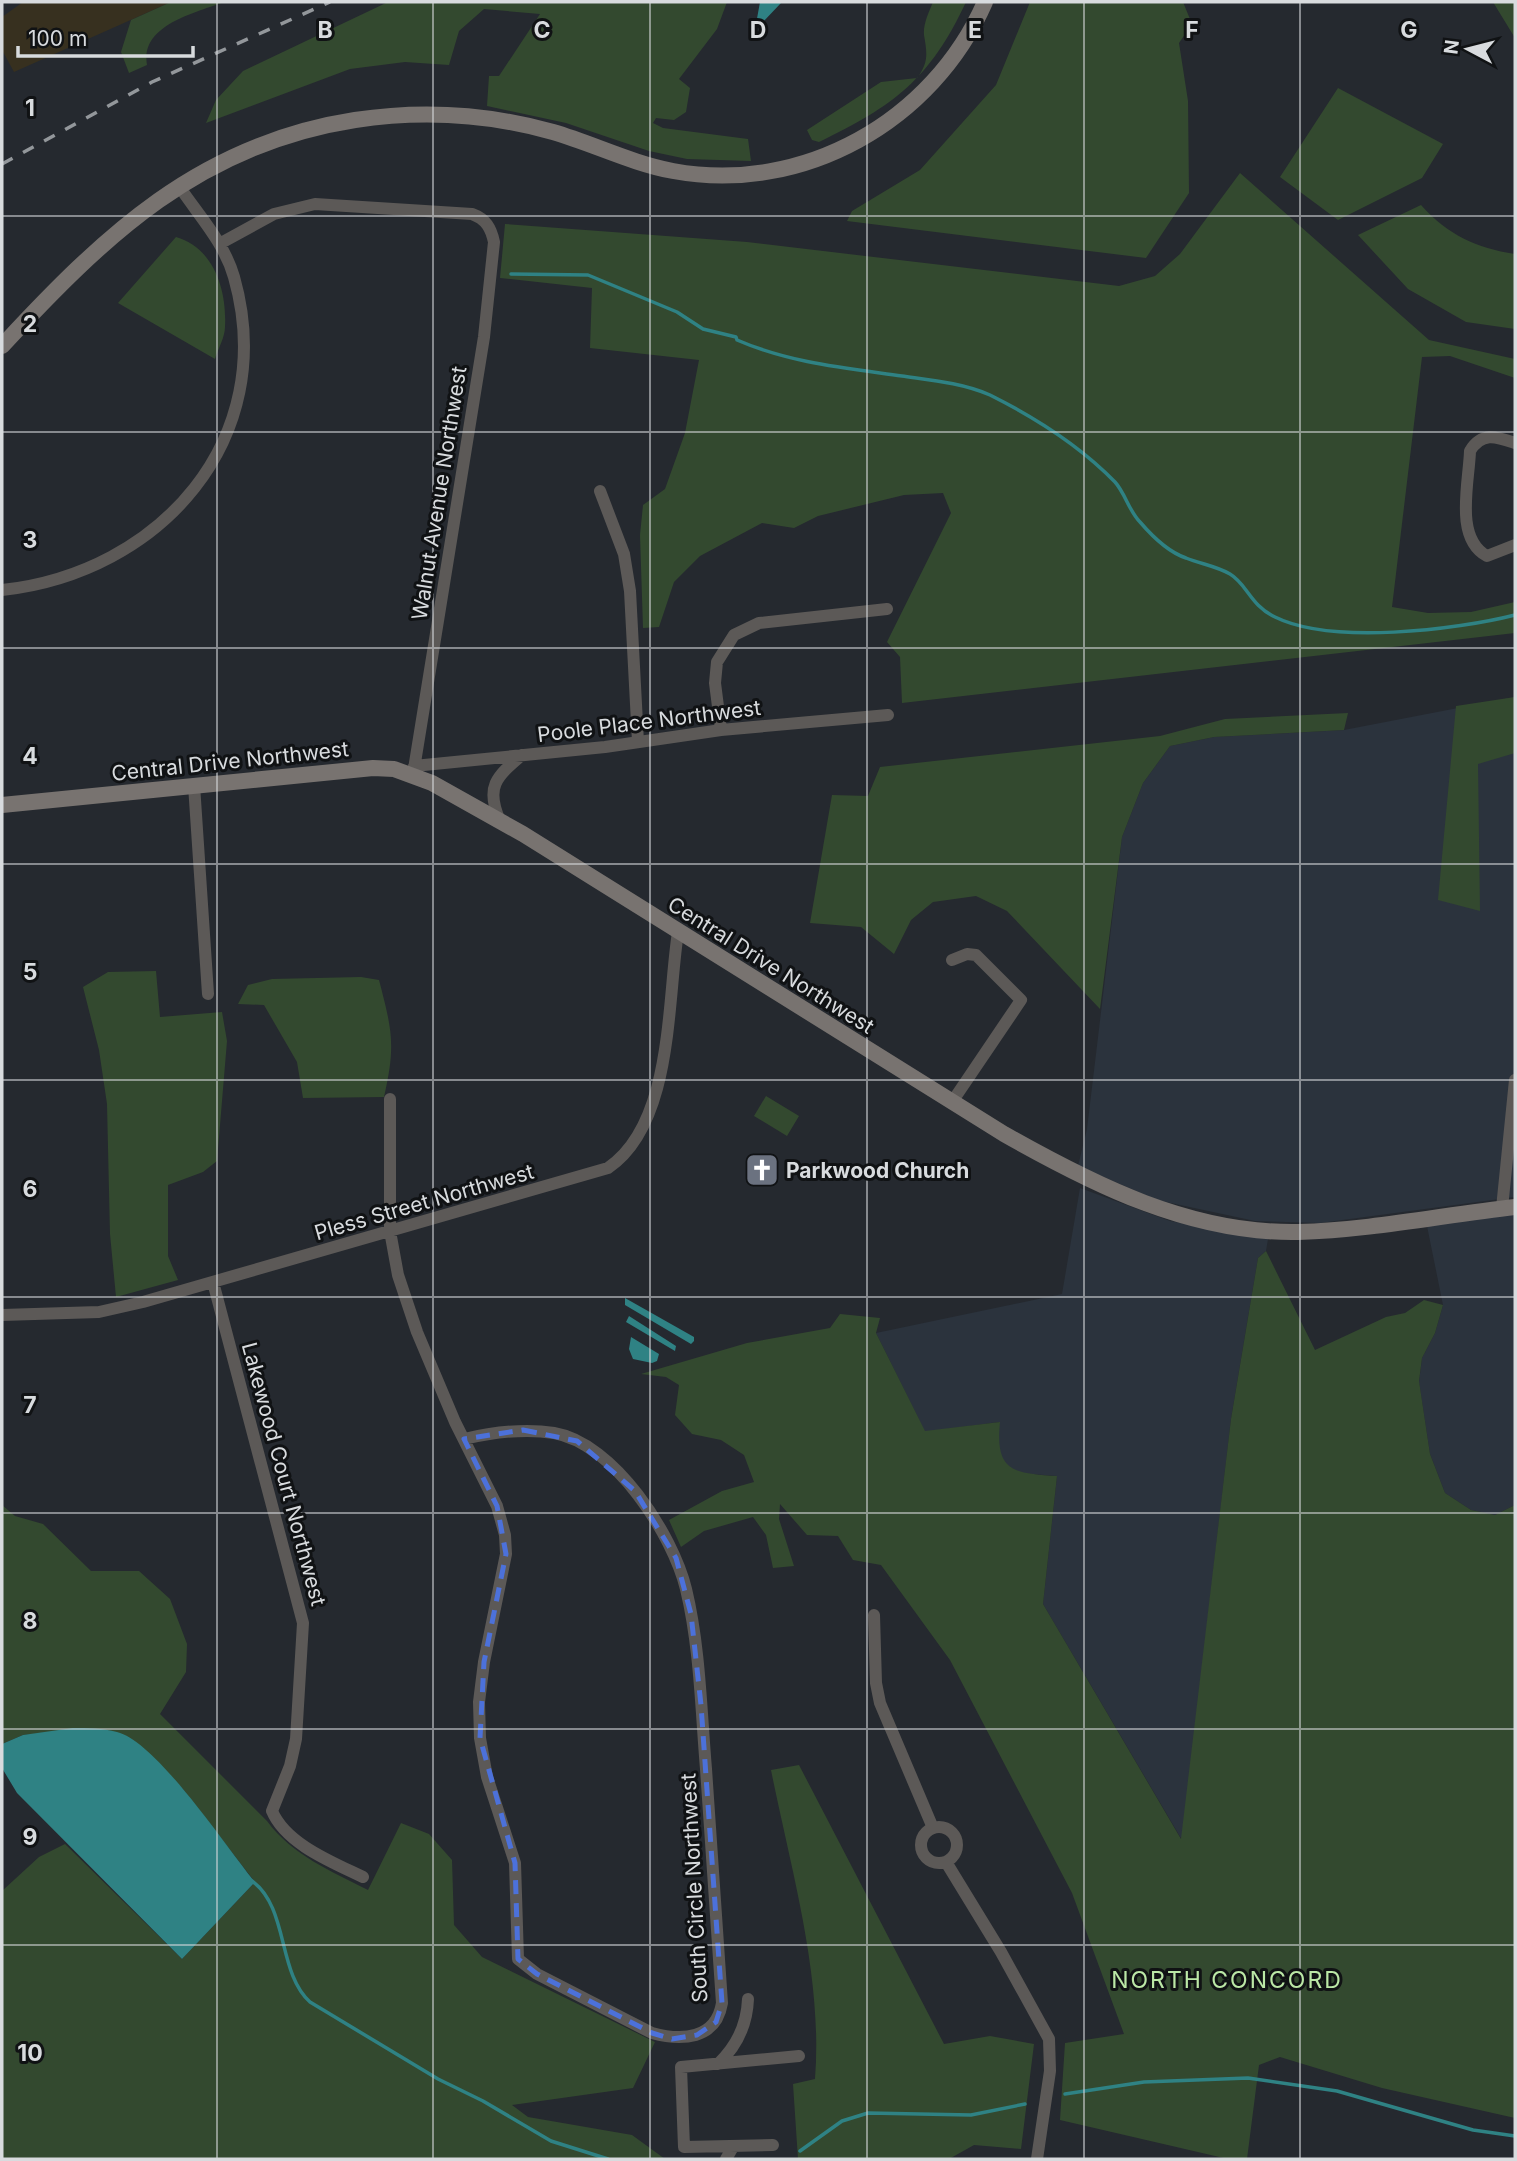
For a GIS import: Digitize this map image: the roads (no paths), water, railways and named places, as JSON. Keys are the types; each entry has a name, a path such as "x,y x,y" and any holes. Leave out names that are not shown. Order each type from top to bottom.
{"street":[{"path":"2,346 90,254 119,228 180,186 252,148 289,135 355,120 418,115 470,116 524,125 571,138 647,165 685,173 720,175 787,167 846,147 889,122 912,104 948,66 985,2"},
{"path":"2,590 54,582 91,568 138,542 183,502 211,465 222,444 234,412 243,370 238,300 234,277 221,243 180,186"},
{"name":"Walnut Avenue Northwest","path":"221,243 274,214 315,204 429,209 472,214 482,219 492,231 494,242 484,337 414,771"},
{"path":"1515,443 1496,436 1484,437 1475,443 1470,451 1467,527 1471,542 1488,556 1515,545"},
{"path":"600,491 624,554 630,591 638,742"},
{"path":"721,730 715,683 717,662 734,635 759,623 887,609"},
{"name":"Poole Place Northwest","path":"414,771 721,730 888,715"},
{"path":"500,821 493,805 494,786 500,775 522,755"},
{"name":"Central Drive Northwest","path":"2,806 373,768 414,771 500,821 952,1102 1081,1178 1158,1209 1210,1221 1297,1232 1355,1228 1509,1208"},
{"path":"194,785 208,994"},
{"name":"Pless Street Northwest","path":"2,1315 99,1312 586,1177 608,1168 633,1146 650,1116 658,1090 678,932"},
{"path":"952,960 967,954 976,956 1021,1000 952,1102"},
{"path":"1509,1208 1515,1080"},
{"name":"South Circle Northwest","path":"390,1099 390,1231 398,1275 417,1332 464,1439 497,1506 505,1535 506,1554 484,1662 479,1702 480,1738 487,1777 515,1863 518,1959 537,1975 652,2033 672,2039 697,2035 716,2022 722,2003 701,1705 691,1614 676,1558 635,1491 597,1453 576,1441 556,1433 523,1430 464,1439"},
{"name":"Lakewood Court Northwest","path":"213,1282 303,1623 296,1739 290,1766 272,1811 278,1824 299,1841 362,1877"},
{"path":"874,1615 876,1683 880,1703 933,1828"},
{"path":"942,1827 956,1839 957,1848 946,1862 936,1863 928,1859 923,1852 921,1842 925,1834 933,1828 942,1827"},
{"path":"946,1862 1001,1952 1049,2039 1050,2071 1037,2159"},
{"path":"718,2064 741,2033 747,2019 748,1999"},
{"path":"773,2145 684,2147 681,2067 799,2056"},
{"path":"726,2159 733,2147"},
{"path":"733,2147 737,2159"}],"water":[{"path":"760,2 781,3 761,24 756,24"},
{"path":"625,1298 694,1337 694,1341 691,1344 625,1305"},
{"path":"629,1316 676,1346 675,1351 626,1322"},
{"path":"631,1337 659,1354 657,1361 652,1363 633,1359 629,1349"},
{"path":"73,1728 117,1732 133,1740 151,1755 190,1798 255,1882 182,1959 17,1793 2,1768 2,1744 23,1735"}],"waterway":[{"path":"511,274 588,275 677,312 703,329 736,337 737,340 777,354 839,367 946,382 990,395 1040,423 1087,456 1115,482 1136,518 1167,548 1230,574 1260,607 1275,617 1299,626 1328,631 1394,632 1460,626 1515,615"},
{"path":"252,1881 264,1893 272,1907 292,1974 310,2002 438,2079 483,2101 551,2141 608,2159"},
{"path":"1065,2094 1144,2082 1248,2078 1337,2091 1473,2130 1515,2136"},
{"path":"800,2151 842,2121 868,2113 971,2115 1025,2104"}],"railway":[{"path":"2,164 152,82 330,2"}],"place":[{"name":"Parkwood Church","path":"762,1170"}],"district":[{"name":"NORTH CONCORD","path":"1227,1980"}]}
